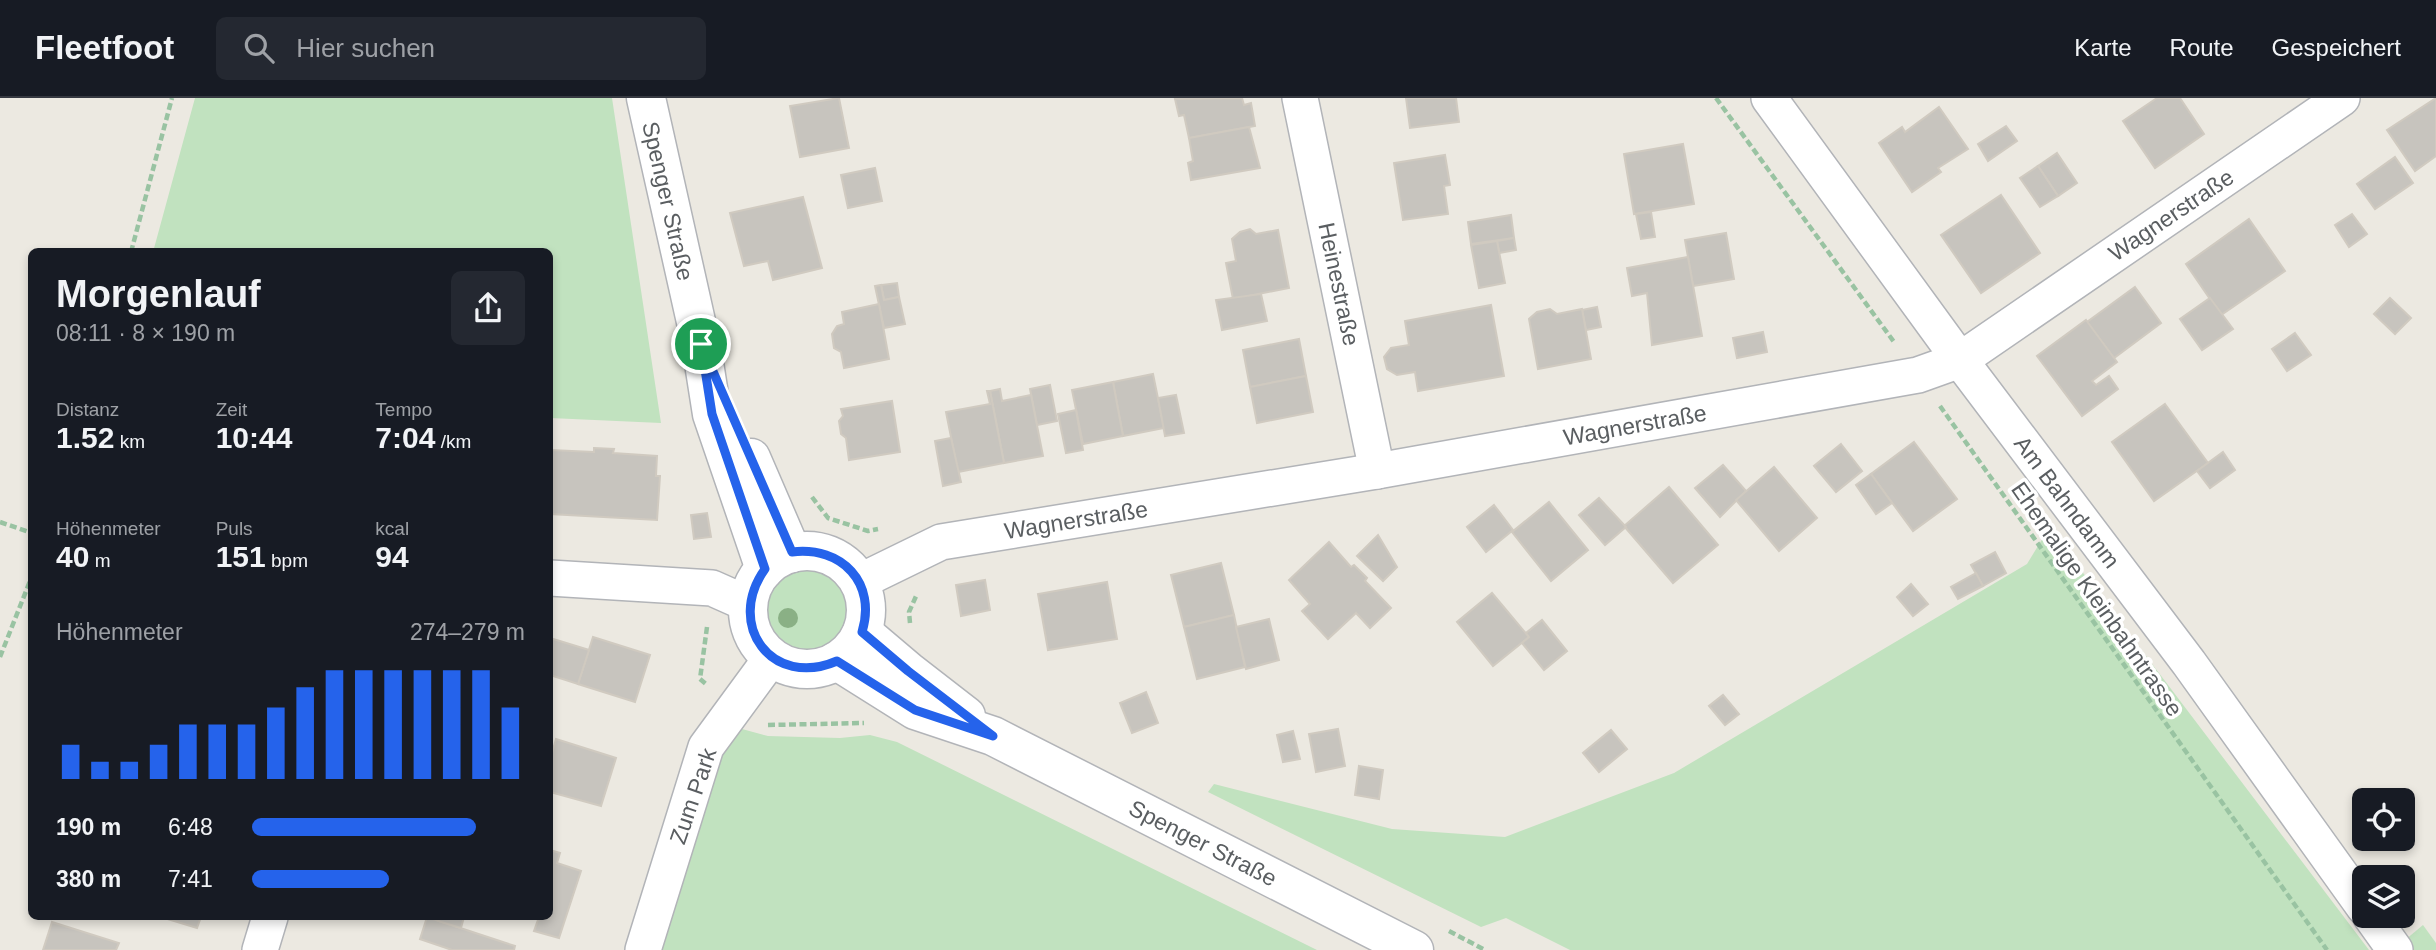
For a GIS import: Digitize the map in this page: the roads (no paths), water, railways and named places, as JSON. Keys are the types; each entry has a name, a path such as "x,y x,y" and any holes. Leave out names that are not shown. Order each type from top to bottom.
{"street":[{"name":"Spenger Straße","path":"646,98 701,344 778,561"},
{"name":"Heinestraße","path":"1300,98 1377,471"},
{"name":"Am Bahndamm","path":"1769,98 1959,360 2189,663 2352,890"},
{"name":"Wagnerstraße","path":"859,582 941,542 1377,471 1918,375 1959,360 2342,98"},
{"path":"805,551 833,556 849,569 859,582 866,607 862,632 852,649 837,661 808,669 788,666 764,651 753,634 748,604 755,583 778,561 805,551"},
{"path":"553,579 712,588 748,604"},
{"name":"Spenger Straße","path":"862,632 993,736"},
{"name":"Zum Park","path":"643,950 706,747 772,657"},
{"name":"Spenger Straße","path":"837,661 915,710 993,736 1413,950"},
{"path":"260,950 269,920"},
{"path":"2379,928 2395,950"}]}
